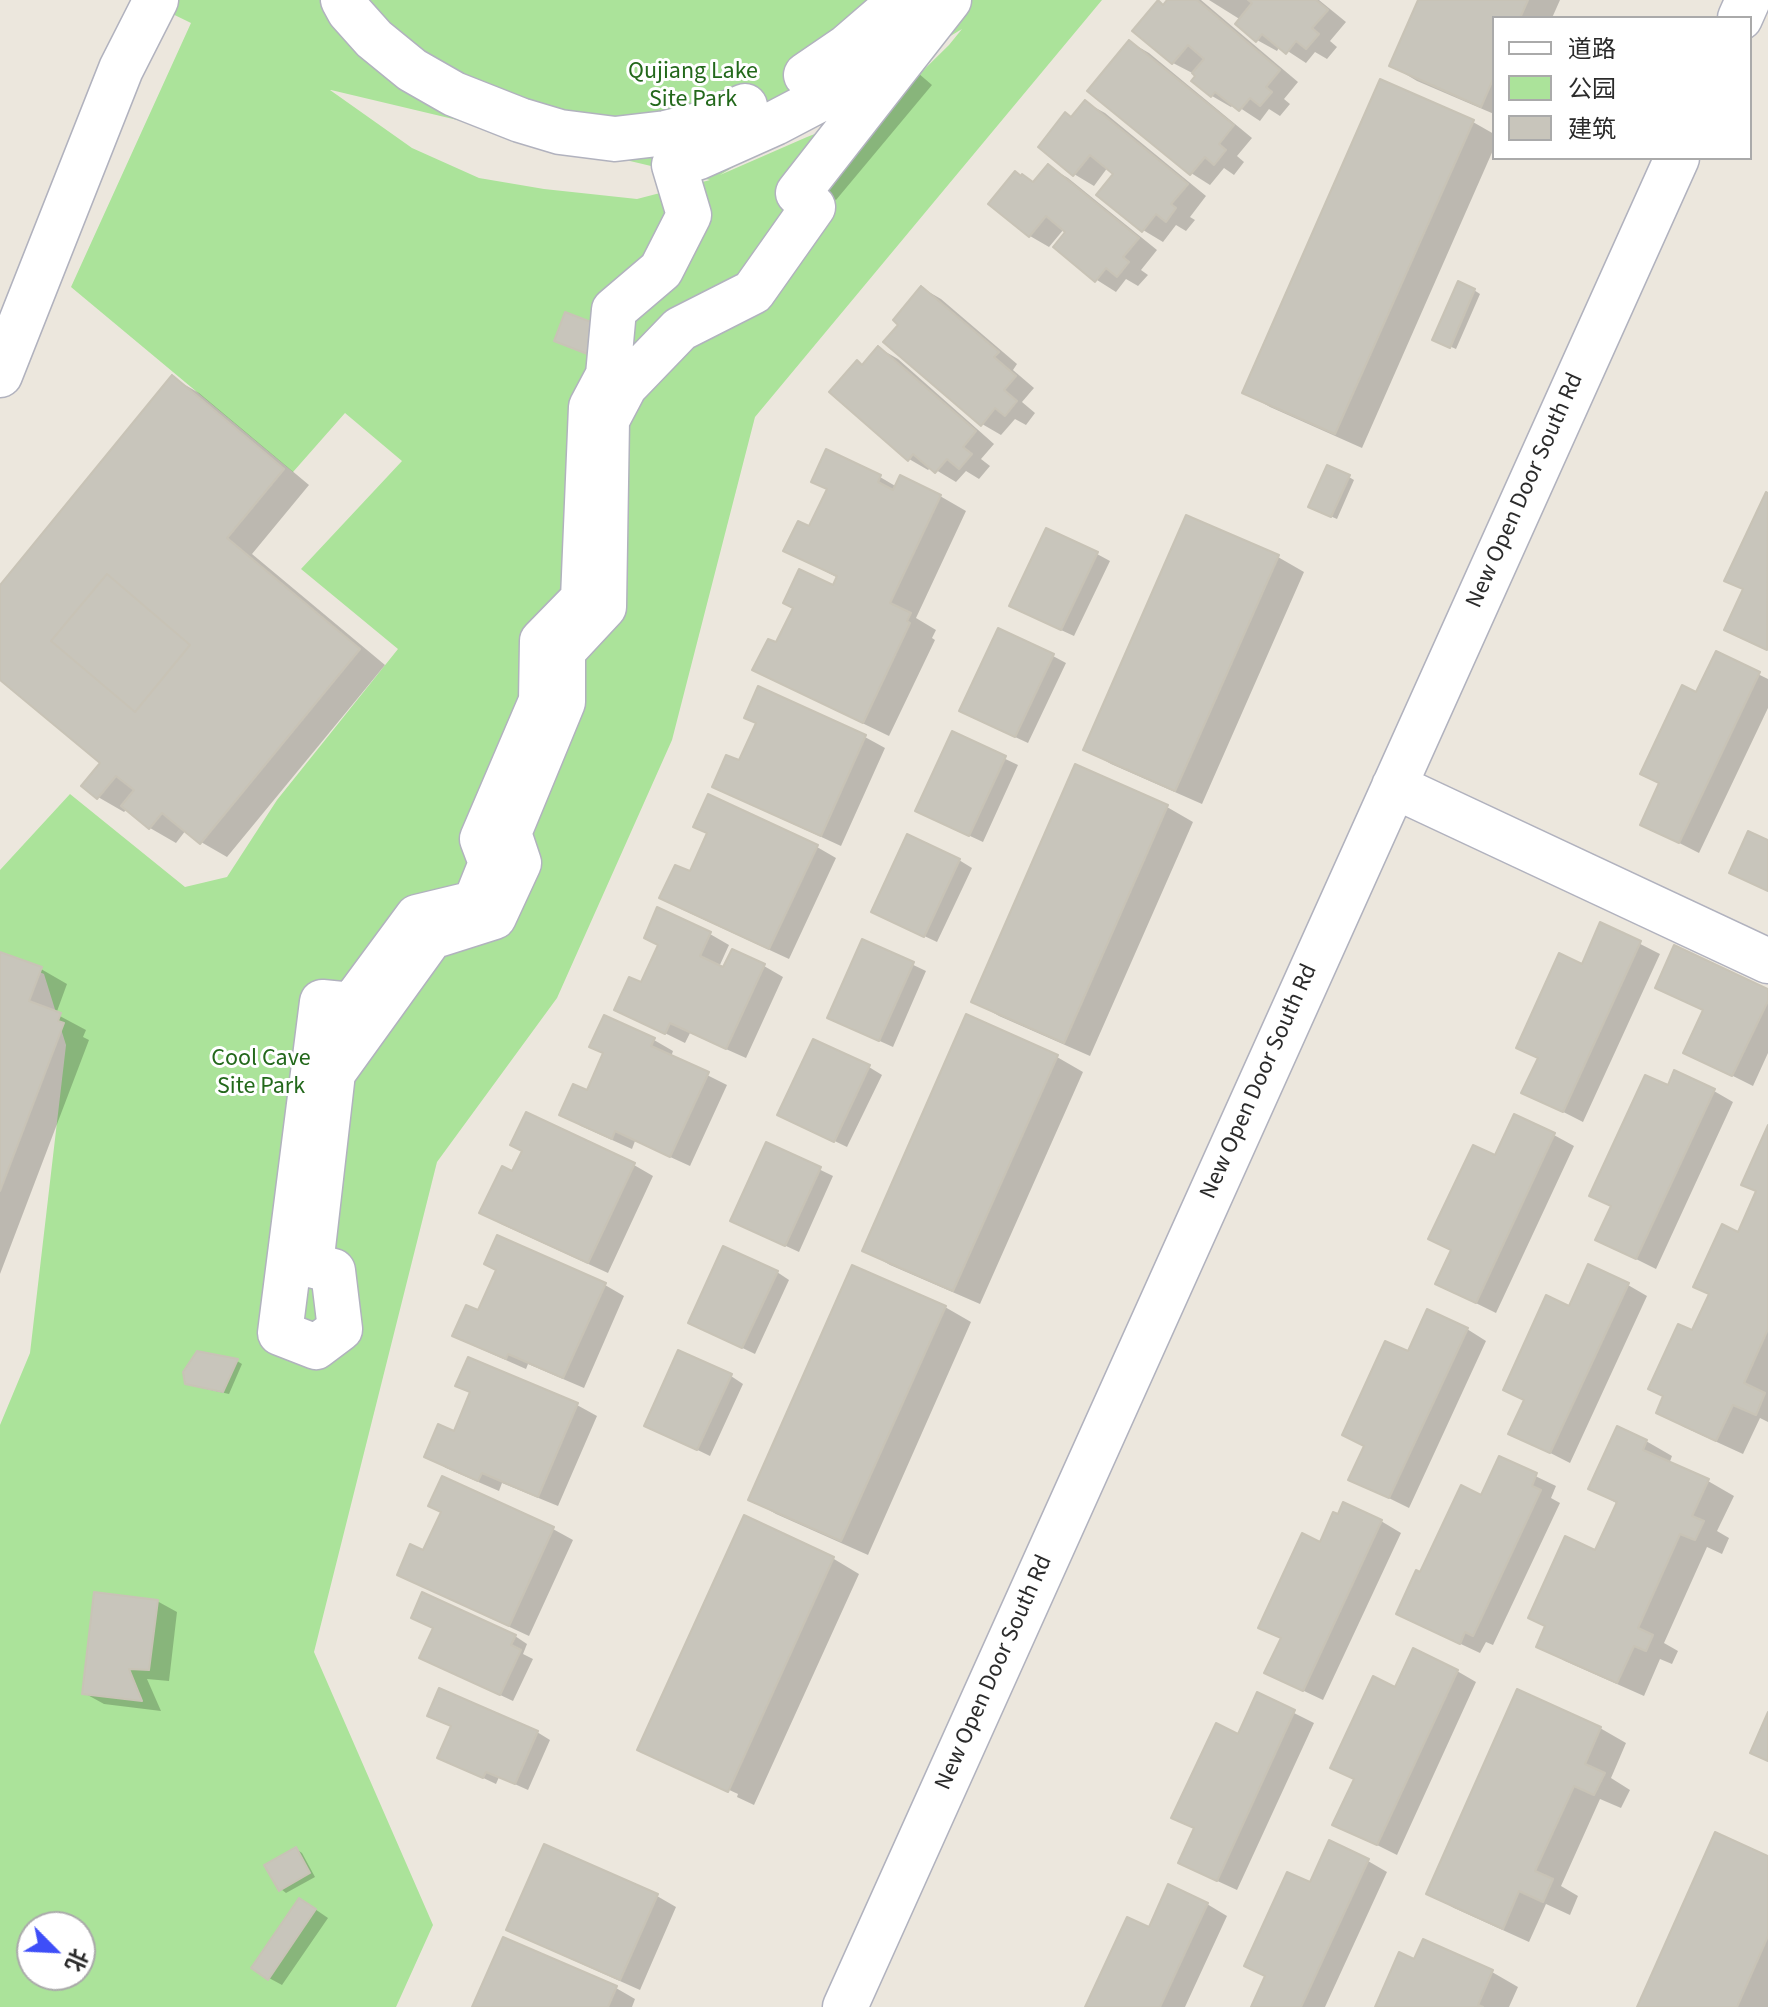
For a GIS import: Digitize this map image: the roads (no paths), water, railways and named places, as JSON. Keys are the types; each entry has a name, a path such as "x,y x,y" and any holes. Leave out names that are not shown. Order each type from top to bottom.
{"street":[{"path":"121,69 124,0"},
{"path":"0,375 121,69 156,0"},
{"path":"343,0 374,39 412,70 454,94 560,132 615,139 666,133 699,125 772,93 807,75 847,47 884,15 896,0"},
{"path":"948,0 798,193 813,207 753,292 680,329 625,386 607,420 604,607 563,651 563,702 509,833 519,863 494,917 431,937 333,1073 311,1265 333,1271 340,1329 316,1347 280,1333 322,1002 352,1005 417,917 475,903 491,863 482,839 541,701 542,641 583,599 591,407 608,375 614,310 661,270 689,215 674,165 775,123 836,91 897,48 948,0"},
{"name":"New Open Door South Rd","path":"845,2007 1676,160"},
{"path":"1394,786 1768,961"}],"park label":[{"name":"Qujiang Lake Site Park","path":"693,87"},
{"name":"Cool Cave Site Park","path":"261,1074"}]}
